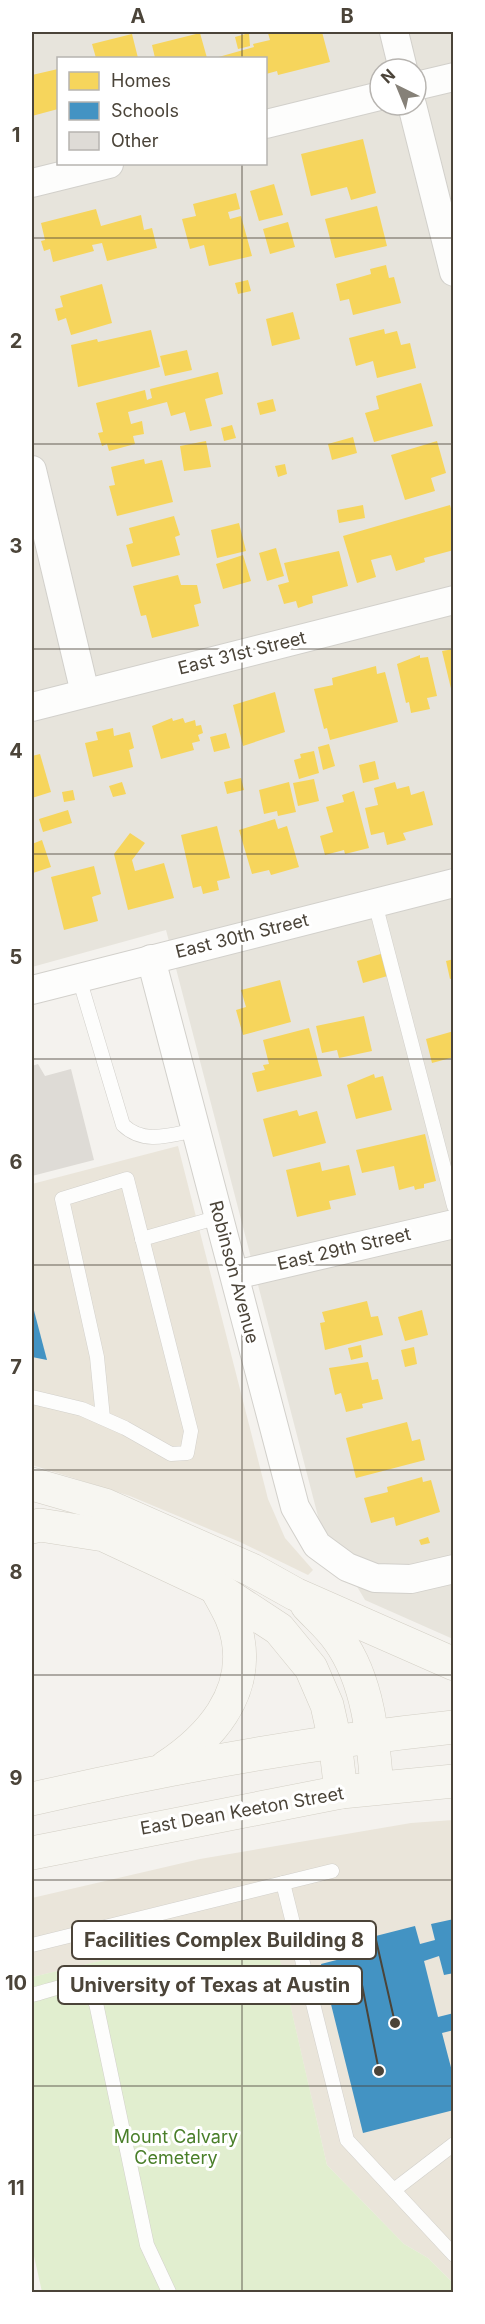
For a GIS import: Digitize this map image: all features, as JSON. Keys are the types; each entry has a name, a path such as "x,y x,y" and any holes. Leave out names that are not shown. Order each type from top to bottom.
{"main road":[{"path":"32,1484 105,1505 252,1570 295,1593 453,1664"},
{"path":"32,1527 40,1526 104,1535 215,1587 279,1629 311,1668 328,1711 340,1792"},
{"path":"161,1770 190,1751 213,1728 229,1704 240,1669 238,1639 232,1618 215,1587"},
{"path":"295,1593 338,1638 350,1657 366,1701 373,1736 377,1788"},
{"path":"32,1798 161,1770 334,1741 453,1727"},
{"name":"East Dean Keeton Street","path":"32,1853 340,1792 453,1781"}],"street":[{"path":"394,32 400,57"},
{"path":"428,83 453,77"},
{"path":"267,124 368,99"},
{"path":"415,117 453,272"},
{"path":"32,183 106,165"},
{"path":"32,470 86,693"},
{"name":"East 31st Street","path":"32,707 453,600"},
{"name":"East 30th Street","path":"32,990 453,884"},
{"name":"Robinson Avenue","path":"151,959 294,1507 317,1545 347,1567 375,1578 411,1579 453,1569"},
{"name":"East 29th Street","path":"235,1275 453,1224"}],"lane":[{"path":"375,903 453,1206"},
{"path":"79,978 123,1125 132,1133 150,1138 196,1130"},
{"path":"32,1397 82,1409 104,1418 171,1454 187,1453 191,1431 127,1179 62,1199 97,1357 104,1418"},
{"path":"142,1239 219,1217"},
{"path":"32,1945 332,1871"},
{"path":"283,1883 347,2140 453,2255"},
{"path":"32,1995 72,1985 86,1989 96,2003 147,2245 169,2292"},
{"path":"394,2190 453,2144"}],"shaded area":[{"path":"32,32 453,32 453,1639 365,1600 320,1524 166,930 32,967"},
{"path":"178,1146 268,1499 285,1538 313,1570 308,1575 240,1542 130,1496 32,1465 32,1184"},
{"path":"453,1820 453,2283 428,2258 404,2244 327,2165 271,1922 32,1977 32,1898 200,1859 411,1823"}],"green space":[{"name":"Mount Calvary Cemetery","path":"271,1921 327,2165 404,2244 428,2258 453,2283 453,2292 42,2292 32,2247 32,1977"}],"building: Homes":[{"path":"322,32 330,62 278,75 277,71 267,74 267,57 219,57 270,40 268,33"},
{"path":"200,33 207,57 155,57 152,45"},
{"path":"249,33 250,46 238,49 235,37"},
{"path":"132,34 138,57 96,57 92,44"},
{"path":"57,69 57,109 32,116 32,75"},
{"path":"363,139 376,193 351,200 347,187 311,196 301,154"},
{"path":"274,184 283,215 259,221 250,191"},
{"path":"236,193 240,209 228,212 230,219 241,216 252,256 209,266 204,245 190,249 182,219 196,216 193,204"},
{"path":"377,206 387,246 335,258 325,219"},
{"path":"96,209 101,226 141,215 144,230 152,228 157,248 107,261 102,243 92,245 94,251 53,262 50,249 44,251 41,241 45,240 41,223"},
{"path":"288,222 295,247 270,254 263,229"},
{"path":"386,265 389,278 394,277 401,303 353,315 349,299 340,301 336,284 371,274 370,269"},
{"path":"248,280 251,291 238,294 235,283"},
{"path":"102,284 112,323 71,335 66,318 58,321 55,309 63,307 60,296"},
{"path":"293,312 300,339 272,346 266,319"},
{"path":"384,329 385,334 397,331 401,345 410,343 416,368 377,378 373,361 356,366 349,338"},
{"path":"151,330 160,367 78,387 71,345 97,339 98,342"},
{"path":"187,350 192,370 165,376 160,356"},
{"path":"218,372 223,394 205,399 212,426 190,431 185,412 171,416 167,402 128,412 131,424 142,421 144,434 133,436 135,444 109,451 107,444 102,446 98,433 103,432 96,403 145,390 147,400 152,398 150,389"},
{"path":"421,383 433,426 374,442 365,413 379,409 376,396"},
{"path":"273,399 276,411 260,415 257,403"},
{"path":"232,425 236,438 224,441 221,428"},
{"path":"353,437 357,453 332,460 328,444"},
{"path":"206,441 211,467 184,471 180,446"},
{"path":"437,441 446,473 431,478 435,491 405,500 391,455"},
{"path":"144,459 145,464 162,460 173,502 117,516 109,486 115,485 111,467"},
{"path":"285,464 287,474 278,477 275,466"},
{"path":"363,505 365,518 339,523 337,510"},
{"path":"450,505 454,518 454,550 424,558 425,562 396,571 391,555 371,560 376,577 357,583 343,536"},
{"path":"174,516 180,535 175,537 180,555 132,567 126,545 133,543 129,528"},
{"path":"239,523 246,551 217,558 211,530"},
{"path":"276,548 284,576 267,581 259,553"},
{"path":"339,551 348,586 312,596 313,603 298,608 296,601 284,604 278,585 289,582 284,563"},
{"path":"243,555 251,581 223,589 216,564"},
{"path":"178,575 181,585 197,585 201,603 194,605 199,626 152,638 146,615 141,616 133,586"},
{"path":"454,649 454,697 453,697 442,651"},
{"path":"420,655 420,658 428,657 437,696 427,698 430,709 411,713 409,702 406,703 397,664"},
{"path":"376,666 377,674 385,672 398,722 330,740 327,728 324,729 314,689 333,685 332,678"},
{"path":"275,692 285,732 243,746 233,705"},
{"path":"172,718 173,721 183,718 185,723 195,720 196,726 201,725 203,733 198,735 200,741 192,743 194,750 161,759 152,726"},
{"path":"113,728 114,736 130,732 134,748 129,750 133,767 93,777 85,743 98,740 96,732"},
{"path":"226,733 230,748 214,752 210,737"},
{"path":"329,744 335,766 323,770 318,747"},
{"path":"314,751 319,773 299,779 294,760 301,758 300,754"},
{"path":"40,754 51,792 32,798 32,756"},
{"path":"375,761 379,779 363,783 359,765"},
{"path":"241,778 244,790 227,794 224,782"},
{"path":"314,779 319,801 298,806 293,783"},
{"path":"122,782 126,794 113,797 109,786"},
{"path":"289,782 296,812 278,816 277,811 264,814 259,790"},
{"path":"395,782 397,789 409,786 411,795 424,791 433,825 403,833 406,840 387,845 384,832 371,835 365,808 378,805 374,788"},
{"path":"73,790 75,800 64,802 62,792"},
{"path":"354,791 369,848 345,854 344,850 325,855 320,836 333,832 326,807 344,802 342,795"},
{"path":"68,810 72,823 43,832 39,819"},
{"path":"275,819 278,829 287,826 299,867 271,875 269,870 252,874 239,830"},
{"path":"217,826 230,878 217,881 219,890 203,894 201,886 193,888 181,835"},
{"path":"130,833 145,843 132,860 135,871 164,863 174,898 128,910 114,854"},
{"path":"42,840 51,867 33,873 32,844"},
{"path":"94,866 101,894 92,897 98,921 64,930 51,877"},
{"path":"384,953 391,975 363,983 357,961"},
{"path":"454,959 454,978 450,979 446,961"},
{"path":"280,980 291,1022 243,1035 236,1010 246,1007 241,990"},
{"path":"364,1016 372,1051 339,1058 337,1050 322,1053 316,1026"},
{"path":"309,1028 322,1076 257,1092 252,1073 265,1070 263,1065 269,1064 263,1040"},
{"path":"454,1031 454,1057 432,1063 426,1039"},
{"path":"374,1074 375,1078 383,1076 392,1110 356,1119 347,1085"},
{"path":"297,1110 299,1116 317,1111 326,1143 273,1157 263,1119"},
{"path":"425,1134 436,1181 424,1184 424,1188 415,1190 414,1186 399,1190 394,1166 362,1173 356,1150"},
{"path":"320,1162 322,1171 349,1165 356,1195 329,1201 331,1209 297,1217 286,1170"},
{"path":"367,1301 371,1317 378,1316 383,1335 325,1350 320,1323 325,1322 322,1312"},
{"path":"422,1310 428,1335 405,1341 398,1317"},
{"path":"361,1345 363,1357 351,1360 348,1348"},
{"path":"414,1347 417,1364 405,1367 401,1350"},
{"path":"368,1362 372,1380 378,1379 383,1399 362,1404 363,1408 346,1412 341,1393 335,1395 329,1368"},
{"path":"407,1422 412,1441 420,1439 425,1460 356,1478 346,1438"},
{"path":"422,1477 423,1482 431,1480 440,1512 396,1526 394,1517 371,1523 364,1498 388,1492 387,1487"},
{"path":"428,1537 430,1543 421,1545 419,1540"}],"building: Schools":[{"path":"32,1303 47,1360 32,1357"},
{"path":"454,1919 454,1973 444,1975 439,1956 424,1961 438,2017 454,2013 454,2030 442,2033 454,2079 454,2110 363,2133 321,1964 368,1952 364,1939 415,1926 420,1944 435,1940 431,1924"}],"building: Other":[{"path":"38,1064 45,1076 71,1069 94,1160 32,1176 32,1066"}],"place":[{"name":"Facilities Complex Building 8","path":"395,2023"},
{"name":"University of Texas at Austin","path":"379,2071"}]}
